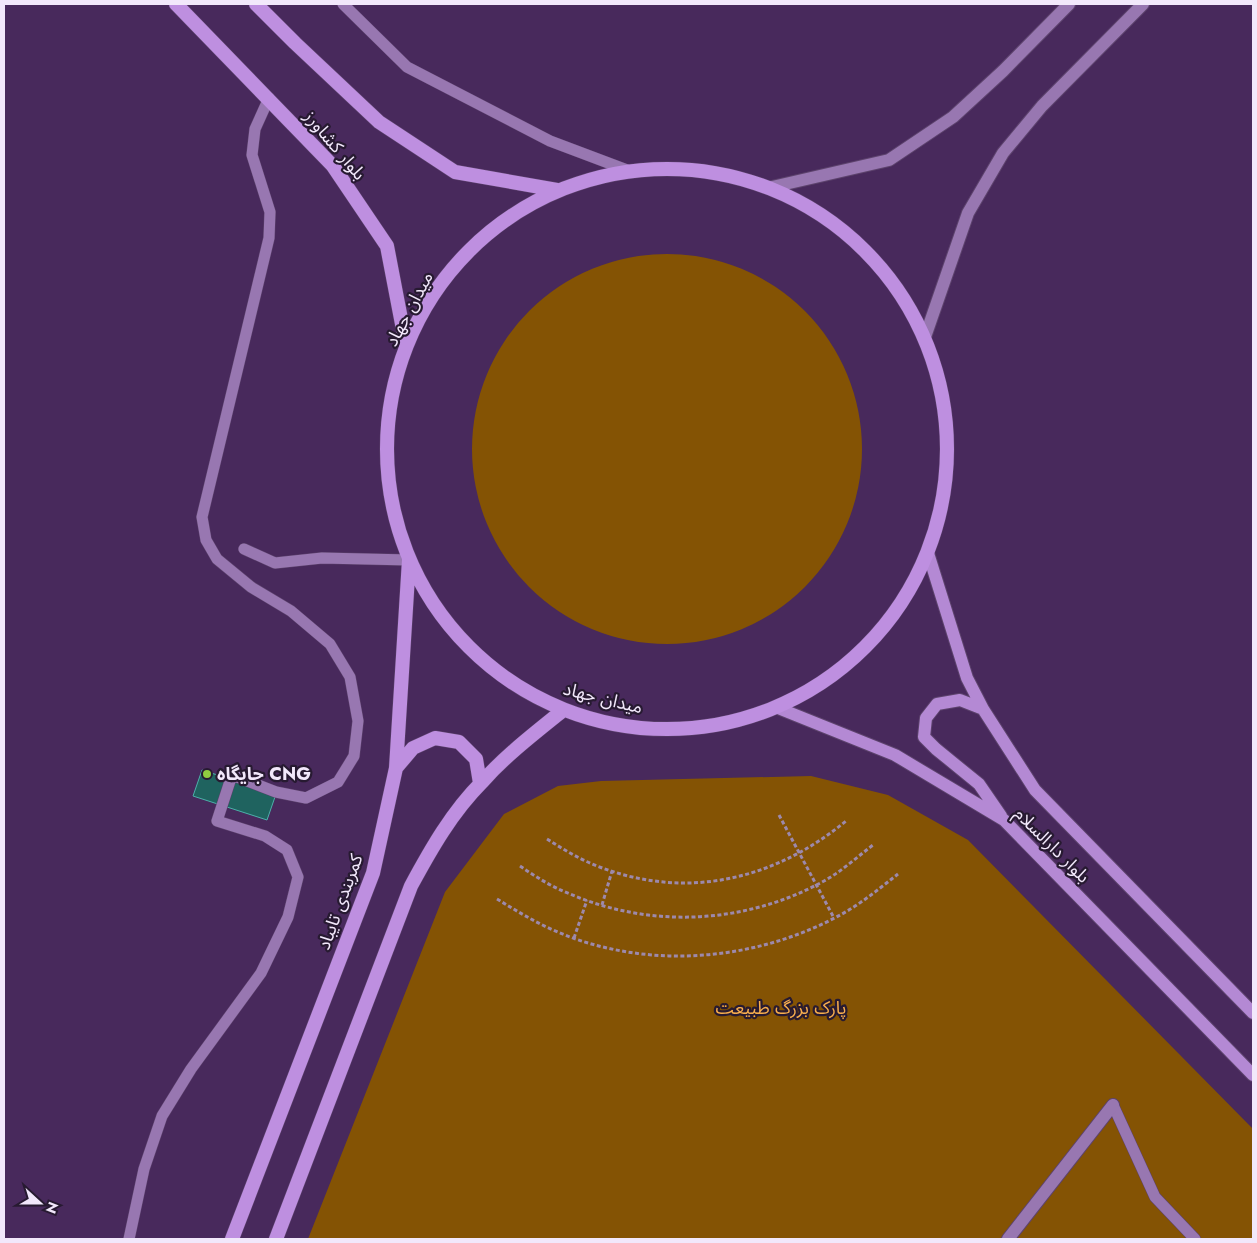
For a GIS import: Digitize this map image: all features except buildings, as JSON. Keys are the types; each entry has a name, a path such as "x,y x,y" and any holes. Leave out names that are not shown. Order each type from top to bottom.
{"highway":[{"name":"بلوار کشاورز","path":"176,4 334,166 387,246 406,344"},
{"path":"256,4 295,44 379,122 455,172 557,190"},
{"name":"میدان جهاد","path":"701,169 772,187 836,223 888,274 925,337 945,408 946,481 928,552 892,617 840,670 778,708 707,728 634,729 562,711 499,675 446,623 409,560 389,489 388,416 406,344 442,280 494,227 557,190 627,170 701,169"},
{"name":"کمربندی تایباد","path":"232,1239 373,873 396,768 409,560"},
{"path":"276,1239 411,886 435,841 480,783 512,752 562,711"},
{"path":"396,768 413,748 435,738 459,742 476,759 480,783"}],"main road":[{"path":"772,187 889,160 953,117 1069,4"},
{"path":"925,337 968,212 1003,153 1042,106 1142,4"},
{"name":"بلوار دارالسلام","path":"928,552 967,678 983,710 1035,790 1253,1013"},
{"path":"983,710 960,700 937,704 926,718 924,737 979,784 1004,820"},
{"name":"بلوار دارالسلام","path":"778,708 895,755 1004,820 1253,1075"},
{"path":"1008,1239 1113,1105"}],"lane":[{"path":"343,4 407,67 550,141 627,170"},
{"path":"129,1239 144,1169 162,1116 191,1069 262,973 288,917 298,877 287,850 265,836 217,821 232,775 276,792 306,798 338,782 354,756 358,721 350,677 330,644 291,611 251,588 217,559 206,540 202,517 269,238 270,212 252,155 254,129 269,98"},
{"path":"244,549 276,563 322,558 409,560"},
{"path":"1113,1105 1155,1197 1196,1239"}],"path":[{"path":"779,816 834,918"},
{"path":"547,838 596,866 612,871 650,880 705,882 730,879 780,863 800,854 826,838 846,821"},
{"path":"520,866 544,882 602,906 624,912 681,918 740,912 769,904 816,884 850,864 873,845"},
{"path":"602,906 612,871"},
{"path":"496,899 525,916 574,938 617,950 650,955 716,954 749,949 782,940 813,928 834,918 872,895 898,874"},
{"path":"574,938 586,900"}],"green space":[{"path":"667,254 705,258 724,262 742,269 775,287 805,311 829,341 847,374 854,392 858,411 862,449 858,487 854,506 847,524 829,557 805,587 775,611 742,629 724,636 705,640 667,644 629,640 610,636 592,629 559,611 529,587 505,557 487,524 480,506 476,487 472,449 476,411 480,392 487,374 505,341 529,311 559,287 592,269 610,262 629,258"},
{"name":"پارک بزرگ طبیعت","path":"811,776 888,795 968,840 1253,1129 1253,1239 308,1239 445,892 504,814 558,786 601,781"}],"place":[{"name":"جایگاه CNG","path":"207,774"}]}
